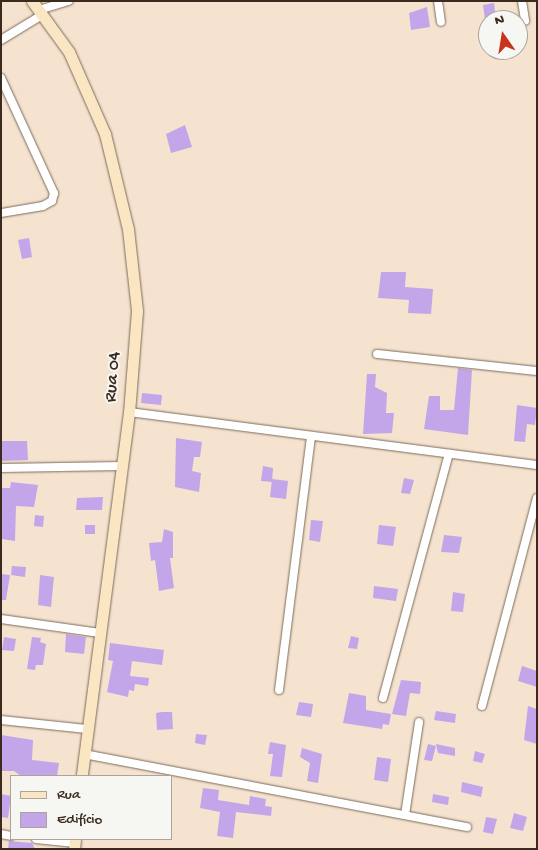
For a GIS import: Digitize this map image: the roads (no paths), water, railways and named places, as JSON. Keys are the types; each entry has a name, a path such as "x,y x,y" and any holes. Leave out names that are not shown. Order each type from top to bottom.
{"street":[{"path":"1,40 38,9 69,1"},
{"path":"438,1 441,22"},
{"name":"Rua 04","path":"38,9 69,52 105,134 128,229 137,311 129,412 82,775"},
{"path":"1,78 54,193 52,200 44,206 1,213"},
{"path":"376,354 537,372"},
{"path":"129,412 537,465"},
{"path":"279,690 311,436"},
{"path":"383,698 449,454"},
{"path":"1,468 122,466"},
{"path":"482,706 537,498"},
{"path":"1,619 100,633"},
{"path":"1,720 87,729"},
{"path":"405,815 419,722"},
{"path":"84,754 467,827"},
{"path":"46,840 75,843"}]}
